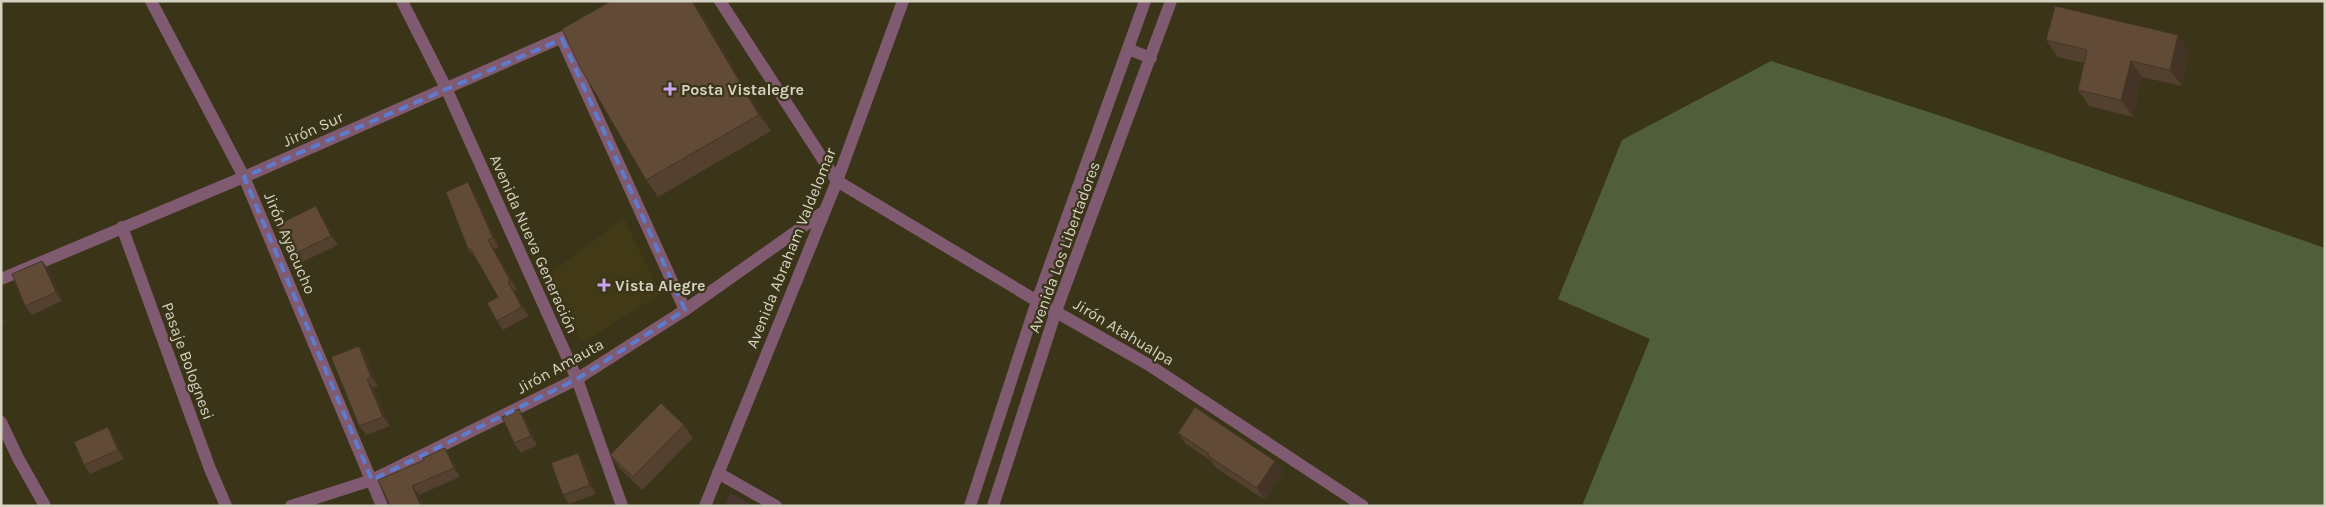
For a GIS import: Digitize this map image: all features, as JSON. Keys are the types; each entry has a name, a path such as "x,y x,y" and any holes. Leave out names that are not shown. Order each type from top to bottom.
{"street":[{"name":"Jirón Ayacucho","path":"151,1 244,177 382,506"},
{"name":"Avenida Nueva Generación","path":"402,1 446,88 577,379 622,506"},
{"path":"720,1 837,181"},
{"name":"Avenida Abraham Valdelomar","path":"705,506 822,213 837,181 903,1"},
{"name":"Avenida Los Libertadores","path":"970,506 1037,301 1145,1"},
{"name":"Avenida Los Libertadores","path":"993,506 1056,311 1171,1"},
{"name":"Jirón Sur","path":"1,279 244,177 562,39 594,22"},
{"path":"562,39 685,310"},
{"path":"1128,48 1151,58"},
{"name":"Jirón Atahualpa","path":"837,181 1037,301 1149,365 1363,506"},
{"name":"Jirón Amauta","path":"291,506 372,480 577,379 685,310 822,213"},
{"name":"Pasaje Bolognesi","path":"122,227 210,469 226,506"},
{"path":"1,422 44,506"},
{"path":"718,473 776,506"}],"highlighted area":[{"path":"562,39 685,310 577,379 372,480 244,177"}],"shaded area":[{"name":"Vista Alegre","path":"624,218 661,294 582,343 548,275"},
{"path":"730,493 754,506 725,506"}],"green space":[{"path":"1771,61 1950,119 2325,248 2325,506 1582,506 1650,339 1558,299 1622,140"}],"building":[{"name":"Posta Vistalegre","path":"611,1 692,1 759,115 646,180 580,67 562,29"},
{"path":"2055,6 2178,35 2170,70 2131,61 2121,100 2078,90 2087,50 2046,40"},
{"path":"468,182 493,238 488,240 510,280 508,282 522,307 497,321 487,303 498,297 470,248 468,249 446,192"},
{"path":"316,206 331,236 292,255 277,225"},
{"path":"42,261 56,292 25,306 12,274"},
{"path":"359,346 371,377 367,379 383,417 359,426 331,357"},
{"path":"661,403 684,425 633,477 610,455"},
{"path":"1195,407 1275,461 1257,488 1208,456 1209,454 1178,433"},
{"path":"519,409 531,436 514,443 502,417"},
{"path":"108,427 118,450 84,465 74,442"},
{"path":"445,448 454,468 412,486 421,506 390,506 378,480 424,460 423,458"},
{"path":"578,453 590,485 563,495 551,463"}],"place":[{"name":"Posta Vistalegre","path":"670,89"},
{"name":"Vista Alegre","path":"604,285"}]}
